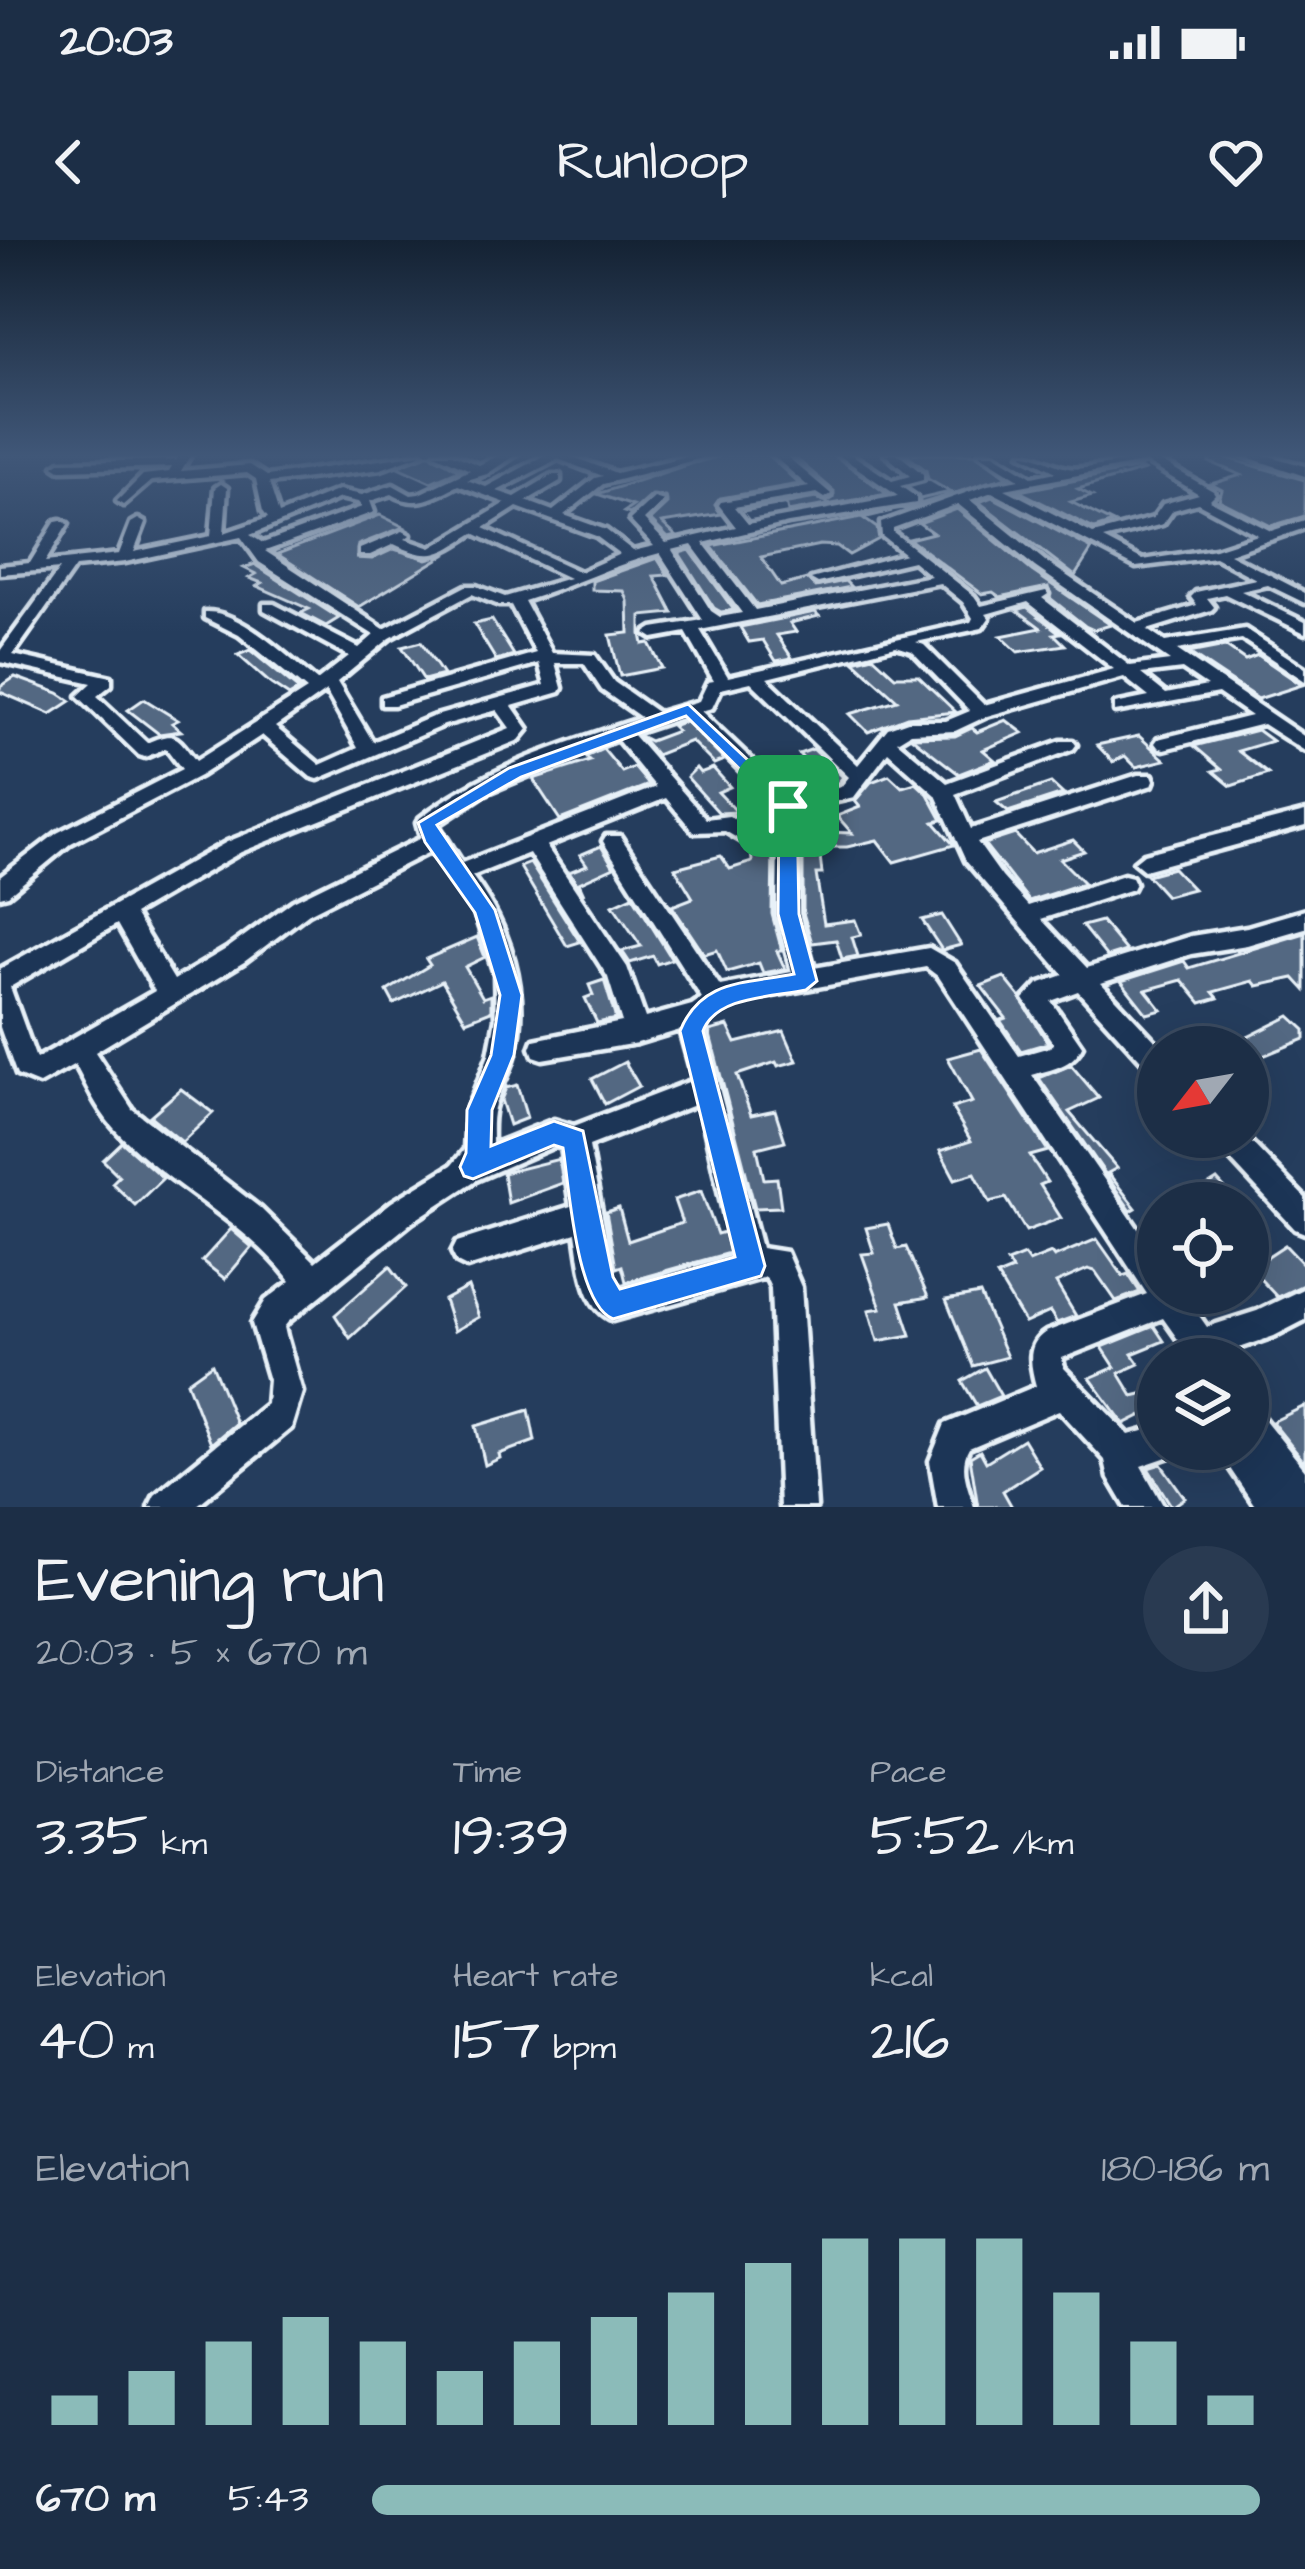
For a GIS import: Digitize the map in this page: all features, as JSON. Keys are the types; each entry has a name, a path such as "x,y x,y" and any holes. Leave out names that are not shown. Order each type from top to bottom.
{"street":[{"path":"218,540 220,513"},
{"path":"270,513 278,521"},
{"path":"0,570 125,557 218,540 296,513"},
{"path":"256,547 357,513"},
{"path":"393,539 430,553 503,513"},
{"path":"551,513 601,532 631,556"},
{"path":"645,513 637,520 664,550 706,614 718,622"},
{"path":"732,513 745,529"},
{"path":"0,890 80,828 194,771 323,686 385,635 471,589 499,603 581,578 631,556 824,513"},
{"path":"473,1167 480,1110 502,1055 511,995 494,931 427,823 449,806 515,772 706,704 710,688 723,683 981,623 978,612 885,530 924,513"},
{"path":"983,513 1006,538 1071,585 1305,745"},
{"path":"1043,513 1149,565 1217,553 1305,524"},
{"path":"1093,538 1158,521 1164,513"},
{"path":"1228,513 1271,536"},
{"path":"125,557 138,523"},
{"path":"35,567 61,524"},
{"path":"476,529 581,578"},
{"path":"365,552 411,532"},
{"path":"242,533 264,559 385,635"},
{"path":"696,542 754,617"},
{"path":"1217,553 1305,599"},
{"path":"818,579 916,556"},
{"path":"71,563 2,657 105,681 87,696 145,751 170,740 194,771"},
{"path":"653,633 942,578"},
{"path":"1135,629 1206,607 1198,597 1268,580"},
{"path":"978,612 1071,585"},
{"path":"1226,590 1305,628"},
{"path":"1030,597 1164,700"},
{"path":"265,727 318,773 428,724 554,688 545,657 516,599"},
{"path":"269,607 360,655"},
{"path":"210,615 245,632 323,686 369,751"},
{"path":"691,627 723,683"},
{"path":"1159,648 1239,632 1300,666"},
{"path":"897,640 918,649 981,712"},
{"path":"388,701 545,657 590,658 608,686 656,720"},
{"path":"788,806 847,792 886,741 908,727 950,727 981,712 1127,671 1182,664"},
{"path":"754,675 860,778"},
{"path":"1121,708 1220,688"},
{"path":"0,981 262,833 512,736 519,729 501,703"},
{"path":"688,709 788,806 788,914 806,981"},
{"path":"1164,743 1266,718"},
{"path":"622,734 700,826 729,823 749,838 790,833"},
{"path":"886,741 944,791 956,810 964,839 1024,916 1137,1038"},
{"path":"944,791 1067,746"},
{"path":"964,839 1145,780"},
{"path":"460,872 670,789"},
{"path":"1144,862 1305,819"},
{"path":"0,992 30,1071 52,1066 250,946 301,907 432,837"},
{"path":"613,841 707,1006"},
{"path":"533,843 619,974 638,1032"},
{"path":"1024,916 1124,884"},
{"path":"121,911 170,995"},
{"path":"1012,1070 1066,1052 1070,1046 1036,999 1080,977 1305,919"},
{"path":"543,1048 638,1032 707,1006 929,957 947,970 1137,1253"},
{"path":"707,1006 692,1031 751,1266"},
{"path":"80,1049 116,1111 259,1221 286,1247 312,1283"},
{"path":"167,1507 279,1416 287,1402 288,1386 268,1323 312,1283 402,1212 473,1167 554,1133 574,1139 700,1090 706,1077"},
{"path":"574,1139 599,1282 613,1305 776,1263 786,1287 798,1507"},
{"path":"1248,1158 1305,1219"},
{"path":"467,1252 589,1215"},
{"path":"1236,1338 1305,1304"},
{"path":"956,1507 946,1465 947,1446 975,1427 1048,1401 1055,1395 1048,1349 1137,1306"},
{"path":"1053,1380 1123,1454"},
{"path":"1123,1454 1137,1450"},
{"path":"1269,1453 1305,1498"},
{"path":"1123,1454 1121,1466 1146,1507"},
{"path":"1250,1470 1278,1507"}],"building":[{"path":"657,513 721,514 662,523 676,536 668,538 650,520"},
{"path":"883,513 863,518 877,528 879,539 849,555 837,546 820,545 761,557 781,586 807,579 816,587 845,581 851,587 757,605 711,546"},
{"path":"946,513 962,513 1032,571 1111,625 1094,630 1085,626 1050,598 1048,587 1000,597 993,592 982,594 909,539 933,533 919,523"},
{"path":"993,513 1023,513 1092,549 1075,576"},
{"path":"1063,513 1093,513 1113,523 1094,529"},
{"path":"1245,513 1305,513 1305,516 1271,526"},
{"path":"380,515 404,527 358,545 357,558 372,559 394,549 427,559 448,553 359,607 277,554"},
{"path":"690,550 734,610 714,608 679,553"},
{"path":"657,558 668,575 654,576 673,613 641,616 641,634 662,668 620,676 610,635 629,633 628,601 624,591 592,590 592,581"},
{"path":"255,564 339,618 326,626 301,613 309,609 257,586 262,583 249,578 256,574 244,568"},
{"path":"1027,607 1060,633 1054,634 1065,645 1018,652 1001,636 1041,628 1017,610"},
{"path":"815,612 819,616 790,623 796,632 777,635 792,658 776,661 763,640 749,642 740,627"},
{"path":"492,620 514,655 496,660 474,624"},
{"path":"421,642 443,675 424,680 402,647"},
{"path":"1225,646 1245,660 1258,655 1302,685 1258,699 1189,653"},
{"path":"250,650 299,690 289,696 271,684 238,655"},
{"path":"873,656 895,676 918,676 956,712 907,717 868,732 850,714 897,700 854,661"},
{"path":"15,677 71,701 51,714 0,692"},
{"path":"144,699 178,720 172,723 181,731 159,734 128,710"},
{"path":"1006,720 1023,733 983,750 995,760 959,774 911,737 955,736"},
{"path":"685,721 724,760 714,764 691,741 656,755 640,736 650,741 677,731 672,726"},
{"path":"1257,730 1272,741 1238,751 1268,774 1231,786 1213,771 1221,769 1194,746"},
{"path":"1139,736 1165,760 1136,767 1125,756 1113,762 1097,745"},
{"path":"603,749 622,772 634,767 649,785 560,820 533,779 590,761 586,757"},
{"path":"813,749 843,777 838,783 811,789 790,767 805,761 799,754"},
{"path":"696,768 700,773 713,768 730,787 718,792 737,812 719,813 687,777"},
{"path":"889,775 902,787 916,783 928,794 942,820 934,822 954,845 894,862 877,840 819,847 822,874 816,874 824,924 855,920 861,935 852,937 858,956 842,959 836,940 812,943 803,913 803,831 852,833 837,816 860,807 855,801 871,782"},
{"path":"1051,783 1063,794 1008,812 996,802"},
{"path":"1015,834 1033,853 1073,840 1084,851 1060,859 1084,883 1029,901 984,844"},
{"path":"601,846 614,867 579,883 584,894 569,872 587,865 580,855"},
{"path":"773,847 772,914 782,951 777,951 785,969 763,973 759,963 727,972 717,950 704,954 672,906 693,898 675,868 721,856 730,869 752,862 751,849"},
{"path":"530,863 580,942 567,946 520,867"},
{"path":"1173,868 1193,889 1166,896 1147,875"},
{"path":"633,896 672,959 657,964 653,956 630,963 622,951 641,946 613,905"},
{"path":"942,915 961,945 942,950 922,920"},
{"path":"1101,921 1126,951 1107,957 1082,926"},
{"path":"1305,933 1305,990 1294,978 1257,986 1253,981 1213,992 1218,998 1201,1003 1182,980 1146,990 1162,1010 1147,1014 1121,981 1184,961 1189,968"},
{"path":"477,937 485,957 465,967 483,998 491,995 491,1011 466,1021 442,981 394,1004 387,991 430,965 426,959"},
{"path":"1004,977 1048,1043 1021,1051 1000,1020 1006,1018 981,986"},
{"path":"604,980 616,1019 597,1023 585,998 593,995 589,985"},
{"path":"1290,1016 1305,1030 1305,1039 1269,1054 1269,1026"},
{"path":"728,1026 736,1043 784,1031 797,1061 778,1066 776,1062 737,1075 751,1115 775,1110 785,1141 757,1148 764,1179 777,1178 781,1207 755,1208 709,1031"},
{"path":"981,1049 1048,1151 1030,1156 1047,1182 1040,1185 1061,1218 1026,1231 1006,1198 990,1202 975,1173 955,1179 940,1151 971,1141 952,1108 972,1102 948,1058"},
{"path":"625,1062 639,1086 605,1104 592,1079"},
{"path":"1071,1065 1099,1098 1069,1112 1117,1168 1108,1173 1136,1208 1131,1211 1039,1078"},
{"path":"517,1085 527,1118 509,1125 501,1100 506,1088"},
{"path":"181,1089 213,1113 182,1142 150,1116"},
{"path":"122,1142 163,1178 135,1205 112,1183 119,1176 103,1160"},
{"path":"559,1159 563,1183 508,1203 503,1173"},
{"path":"701,1191 717,1234 724,1232 729,1253 626,1282 622,1266 616,1268 606,1212 619,1208 628,1241 682,1223 674,1200"},
{"path":"888,1224 897,1249 906,1247 928,1297 900,1302 911,1335 878,1341 869,1310 881,1308 862,1254 874,1253 866,1228"},
{"path":"231,1229 252,1247 225,1279 202,1261"},
{"path":"1097,1239 1123,1276 1128,1274 1137,1293 1116,1301 1095,1271 1088,1269 1056,1283 1076,1316 1057,1323 1050,1312 1025,1323 997,1276 1012,1270 1007,1262 1024,1255 1029,1262 1051,1253 1054,1257"},
{"path":"1285,1245 1305,1266 1305,1284 1277,1297 1269,1288 1269,1256"},
{"path":"390,1266 406,1287 350,1338 335,1315"},
{"path":"468,1287 479,1317 454,1331 444,1300"},
{"path":"980,1294 1007,1357 973,1366 946,1300"},
{"path":"1154,1326 1162,1338 1137,1338 1137,1352 1132,1354 1137,1365 1119,1373 1133,1396 1137,1395 1137,1418 1124,1424 1090,1378 1115,1367 1102,1347"},
{"path":"212,1364 236,1423 211,1444 187,1382"},
{"path":"985,1368 1001,1396 977,1406 962,1381"},
{"path":"1305,1406 1305,1463 1272,1422"},
{"path":"529,1410 535,1441 499,1454 500,1458 485,1465 476,1426"},
{"path":"1023,1439 1040,1467 1003,1491 1012,1507 978,1507 970,1457 980,1451 986,1462"},
{"path":"1149,1470 1165,1470 1185,1498 1172,1507"}],"route":[{"path":"688,709 788,806 788,914 806,981 715,999 699,1013 692,1031 751,1266 613,1305 599,1282 574,1139 554,1133 473,1167 480,1110 502,1055 511,995 484,910 427,823 449,806 515,772 688,709"}]}
